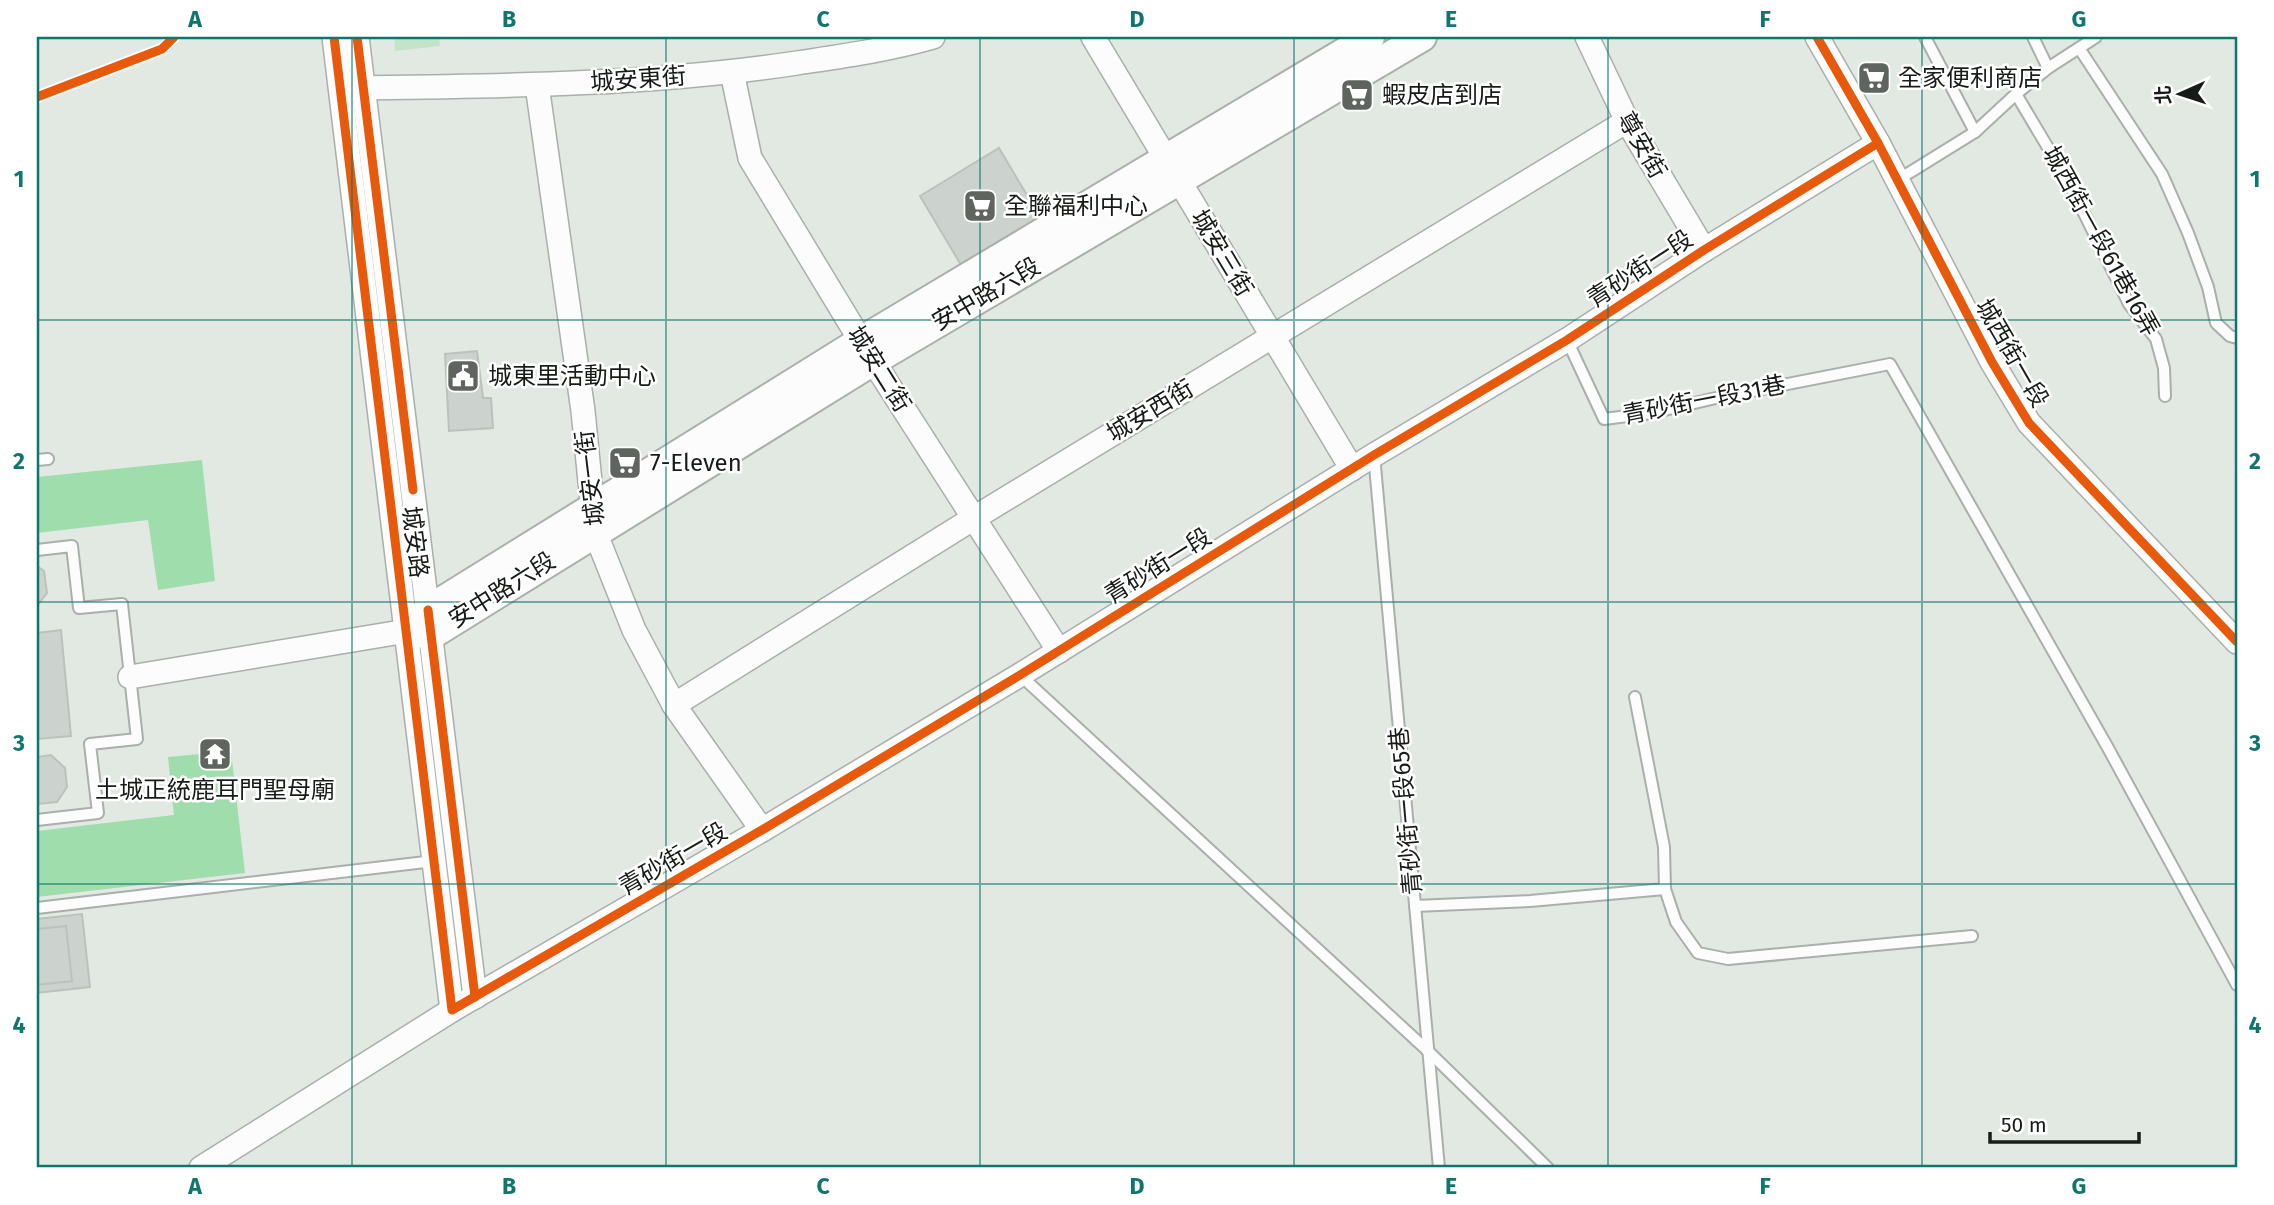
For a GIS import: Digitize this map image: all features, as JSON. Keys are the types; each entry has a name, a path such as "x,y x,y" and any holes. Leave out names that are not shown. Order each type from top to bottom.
{"street":[{"name":"城安路","path":"334,37 475,997"},
{"name":"城安路","path":"357,37 422,625 434,861 452,1010"},
{"name":"城安東街","path":"340,88 537,85 732,72 933,37"},
{"name":"城安三街","path":"1093,37 1352,469"},
{"name":"安中路六段","path":"1172,170 1370,37"},
{"name":"安中路六段","path":"422,625 867,351 1172,170 1422,37"},
{"name":"尊安街","path":"1587,37 1627,121 1704,250"},
{"name":"城西街一段","path":"1817,37 1878,143 1992,362 2029,423 2237,642"},
{"name":"城安二街","path":"732,72 750,158 867,351 1059,650"},
{"name":"城安一街","path":"537,85 583,411 593,519 634,630 674,705 762,830"},
{"name":"城安西街","path":"674,705 974,518 1627,121"},
{"name":"青砂街一段","path":"201,1168 452,1010 762,830 1020,675 1374,455 1567,340 1704,250 1878,143"},
{"path":"130,677 422,625"}],"lane":[{"path":"1925,37 1975,131"},
{"path":"2033,37 2049,68"},
{"path":"1896,181 1975,131 2049,68 2096,37"},
{"path":"2079,48 2162,174 2208,287 2216,323 2230,336 2237,338"},
{"name":"城西街一段61巷16弄","path":"2016,94 2069,183 2129,304 2156,339 2164,368 2165,396"},
{"name":"青砂街一段31巷","path":"1567,340 1604,419 1652,413 1890,364 2108,748 2237,985"},
{"name":"青砂街一段65巷","path":"1374,455 1439,1168"},
{"path":"37,550 72,547 79,608 122,604 137,739 90,744 98,813 37,820"},
{"path":"1020,675 1428,1051 1548,1168"},
{"path":"1635,697 1664,847 1665,889 1676,922 1698,953 1728,959 1972,936"},
{"path":"37,908 434,861"},
{"path":"1415,906 1530,901 1665,889"}],"shaded area":[{"path":"394,37 439,37 440,46 395,51"},
{"path":"202,460 215,581 158,590 148,520 37,533 37,477"},
{"path":"231,751 245,873 37,897 37,831 174,815 168,757"}],"building":[{"name":"全聯福利中心","path":"999,148 1040,217 961,265 920,196"},
{"name":"城東里活動中心","path":"477,351 483,398 491,398 493,428 449,431 445,354"},
{"path":"37,566 44,571 47,593 37,606"},
{"path":"61,630 71,736 37,739 37,633"},
{"path":"51,755 65,768 67,787 57,802 37,804 37,757"},
{"path":"82,914 90,987 37,993 37,919"},
{"path":"66,926 72,981 37,985 37,929"}],"cycle path":[{"path":"37,97 162,49 174,37"},
{"path":"334,37 452,1010 762,830 1020,675 1374,455 1567,340 1704,250 1878,143"},
{"path":"357,37 413,490"},
{"path":"1817,37 1878,143 1992,362 2029,423 2237,642"},
{"path":"428,610 475,997"}],"place":[{"name":"全家便利商店","path":"1874,78"},
{"name":"蝦皮店到店","path":"1357,95"},
{"name":"全聯福利中心","path":"980,206"},
{"name":"城東里活動中心","path":"463,376"},
{"name":"7-Eleven","path":"625,463"},
{"name":"土城正統鹿耳門聖母廟","path":"215,754"}]}
